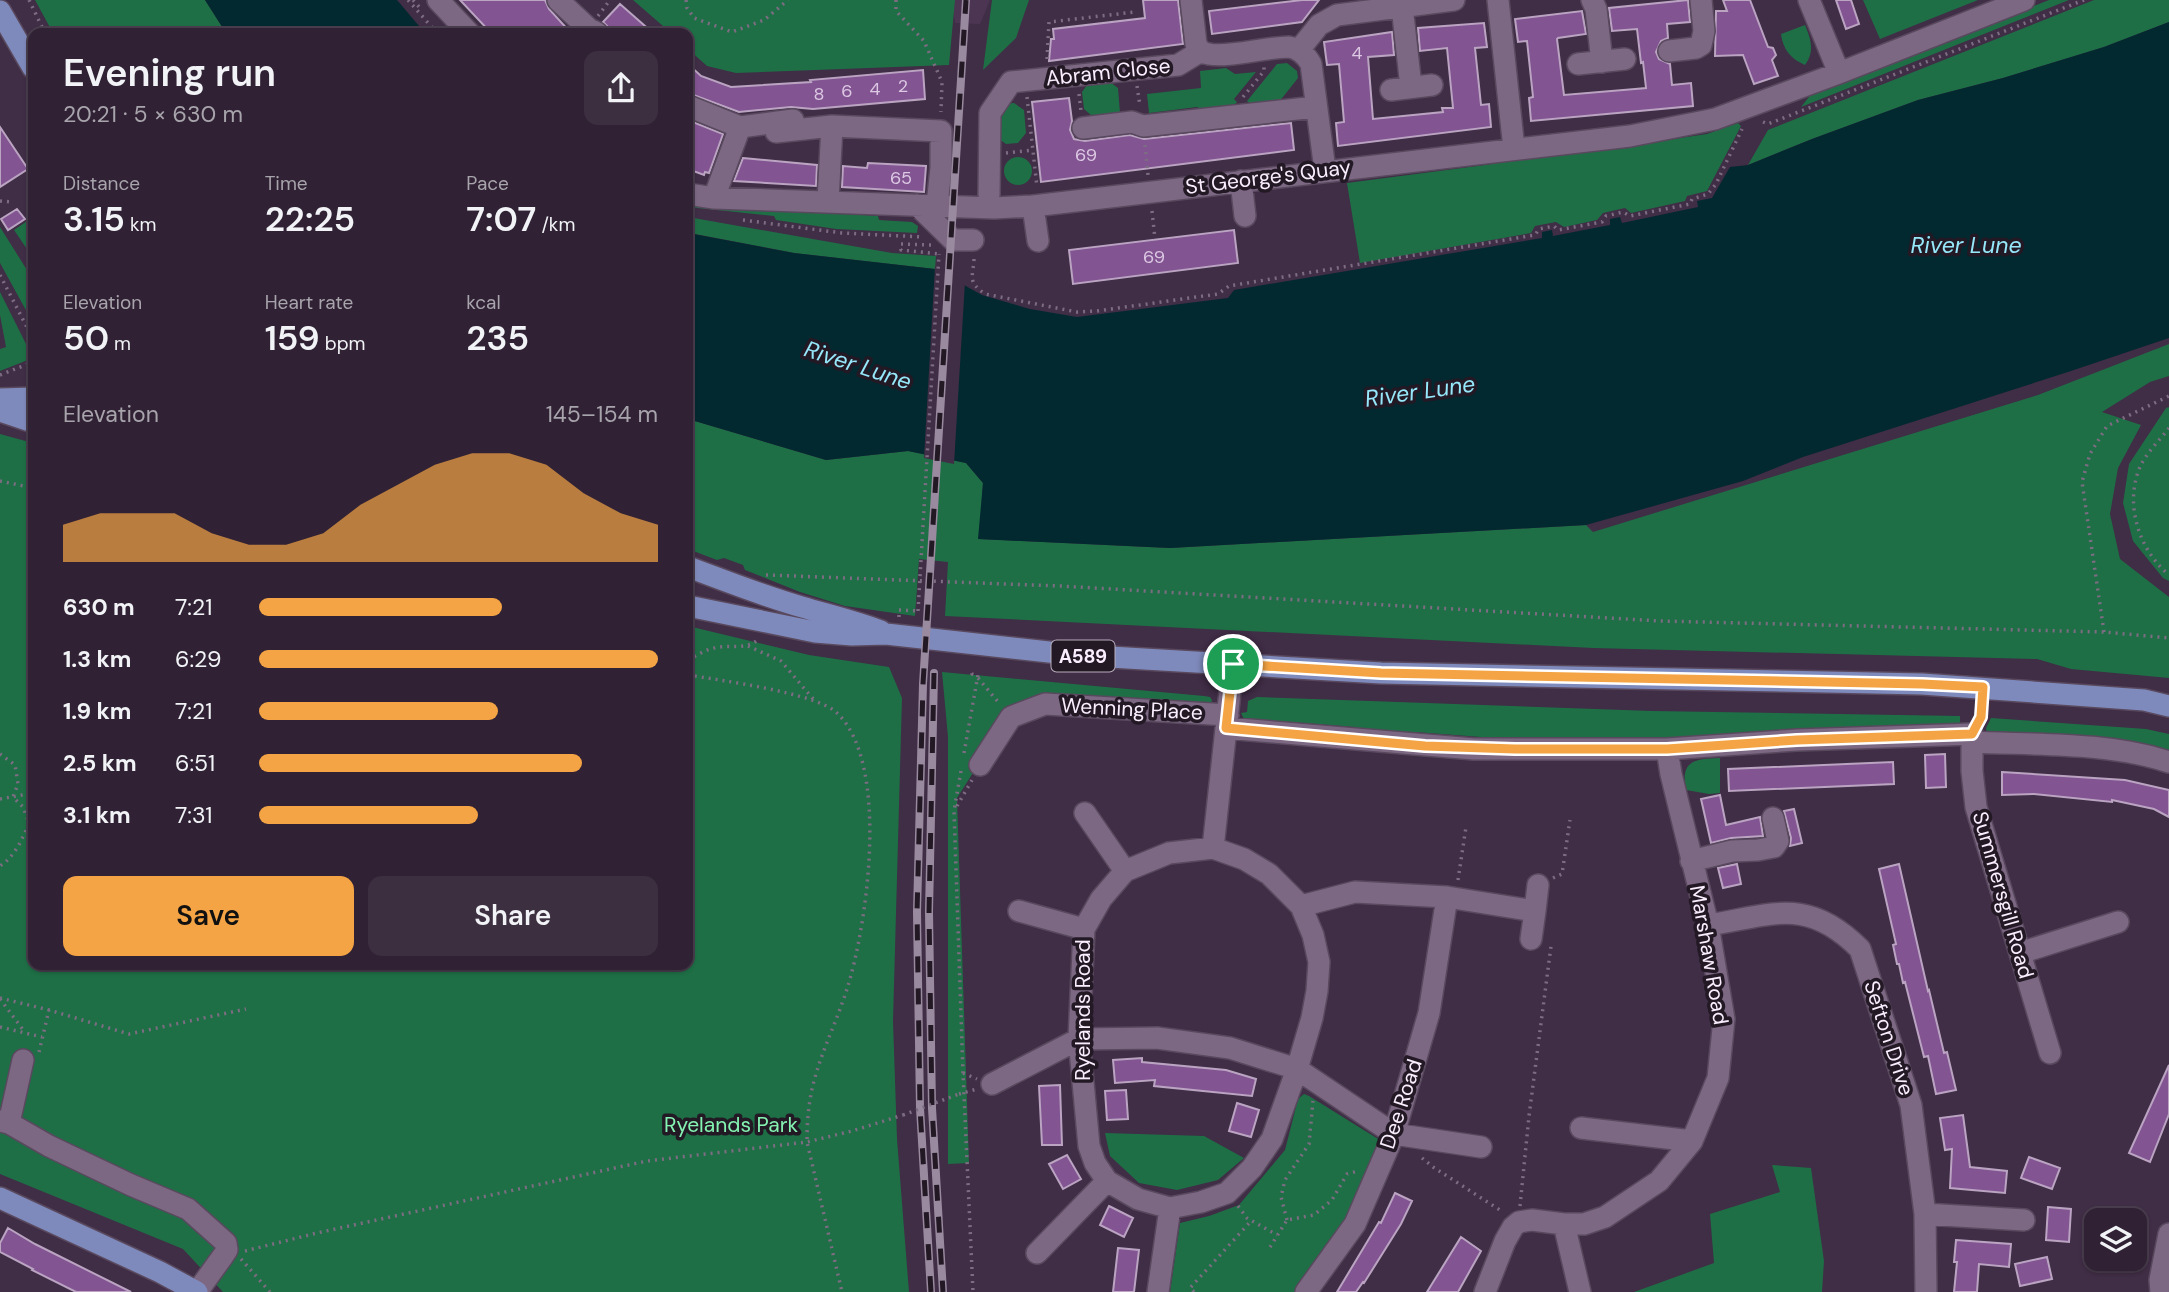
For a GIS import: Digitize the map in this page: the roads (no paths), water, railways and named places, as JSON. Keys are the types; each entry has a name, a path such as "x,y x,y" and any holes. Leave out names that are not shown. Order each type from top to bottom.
{"main road":[{"path":"0,10 28,59"},
{"path":"0,399 28,398"},
{"path":"0,411 28,420"},
{"name":"A589","path":"693,569 801,607 851,620 1076,655 1381,673 1922,684 2144,700 2169,706"},
{"name":"A589","path":"693,607 815,632 852,635 892,625"},
{"path":"0,1198 160,1272 197,1292"}],"street":[{"path":"558,0 586,28"},
{"name":"Abram Close","path":"1191,0 1195,39 1201,51 1206,54 1219,55 1281,47 1299,50"},
{"path":"1325,170 1311,64 1299,50 1320,24 1342,7 1402,6 1454,0"},
{"path":"1497,0 1514,149"},
{"path":"1592,0 1596,9 1602,62"},
{"path":"1669,51 1696,48 1701,44 1704,31 1700,0"},
{"path":"1810,0 1839,73"},
{"name":"St George's Quay","path":"693,195 714,198 994,208 1035,197 1150,192 1630,136 1715,119 2024,0"},
{"path":"1402,6 1411,87"},
{"path":"426,10 460,28"},
{"name":"Abram Close","path":"989,195 990,113 1019,88 1178,65 1201,51"},
{"path":"1578,64 1625,59"},
{"path":"1083,128 1132,122 1143,126 1316,107"},
{"path":"693,108 744,131 832,126 941,131 941,168 927,205 953,240 973,240"},
{"path":"744,131 793,120"},
{"path":"828,201 832,126"},
{"path":"714,198 744,131"},
{"path":"1241,181 1245,216"},
{"path":"1035,197 1038,241"},
{"path":"1213,848 1233,664"},
{"name":"Wenning Place","path":"968,765 1011,717 1045,704 1474,749 1667,749 1797,740 1972,738 2125,752 2169,762"},
{"name":"Summersgill Road","path":"1972,738 1976,807 2050,1053"},
{"name":"Marshaw Road","path":"1485,1292 1505,1241 1519,1222 1532,1220 1584,1224 1605,1217 1659,1181 1692,1142 1718,1078 1724,1019 1708,925 1691,862 1667,749"},
{"path":"1085,813 1125,871"},
{"path":"1691,862 1732,851 1774,847 1778,841 1773,818"},
{"name":"Ryelands Road","path":"1213,848 1244,859 1269,874 1301,906 1319,962 1317,991 1297,1069 1272,1139 1252,1168 1227,1193 1170,1208 1138,1199 1107,1181 1095,1163 1089,1146 1079,1039 1084,929 1101,899 1125,871 1169,853 1213,848"},
{"path":"1531,939 1538,885"},
{"path":"1301,906 1354,892 1447,897 1535,911"},
{"name":"Dee Road","path":"1306,1292 1355,1224 1394,1134 1429,1013 1447,897"},
{"path":"1019,911 1084,929"},
{"name":"Sefton Drive","path":"1708,925 1785,912 1814,916 1843,932 1860,949 1910,1105 1924,1214 1926,1292"},
{"path":"2021,953 2118,922"},
{"path":"992,1084 1079,1039 1157,1038 1230,1048 1297,1069 1394,1134 1481,1147"},
{"path":"23,1060 14,1101 5,1122 131,1185 188,1209 226,1243 227,1250 197,1292"},
{"path":"1581,1128 1692,1142"},
{"path":"1037,1252 1107,1181"},
{"path":"1158,1292 1170,1208"},
{"path":"1924,1214 2024,1220"},
{"path":"1564,1224 1580,1292"},
{"path":"2161,1292 2160,1280 2169,1234"}],"water":[{"path":"205,0 397,0 421,28 223,28"},
{"name":"River Lune","path":"2169,22 2169,338 1803,457 1743,481 1586,525 1170,548 978,539 983,483 966,463 908,451 826,460 693,420 693,234 794,253 935,269 982,295 1030,309 1077,317 1228,298 1234,290 1542,238 1542,232 1552,230 1553,236 1610,225 1610,219 1620,217 1622,223 1698,207 1697,201 1712,198 1730,167 1748,165 1918,100 2003,78 2104,47"}],"railway":[{"path":"931,1292 920,1108 917,912 923,684 966,0"},
{"path":"934,673 929,912 932,1108 943,1292"}],"park label":[{"name":"Ryelands Park","path":"731,1125"}]}
